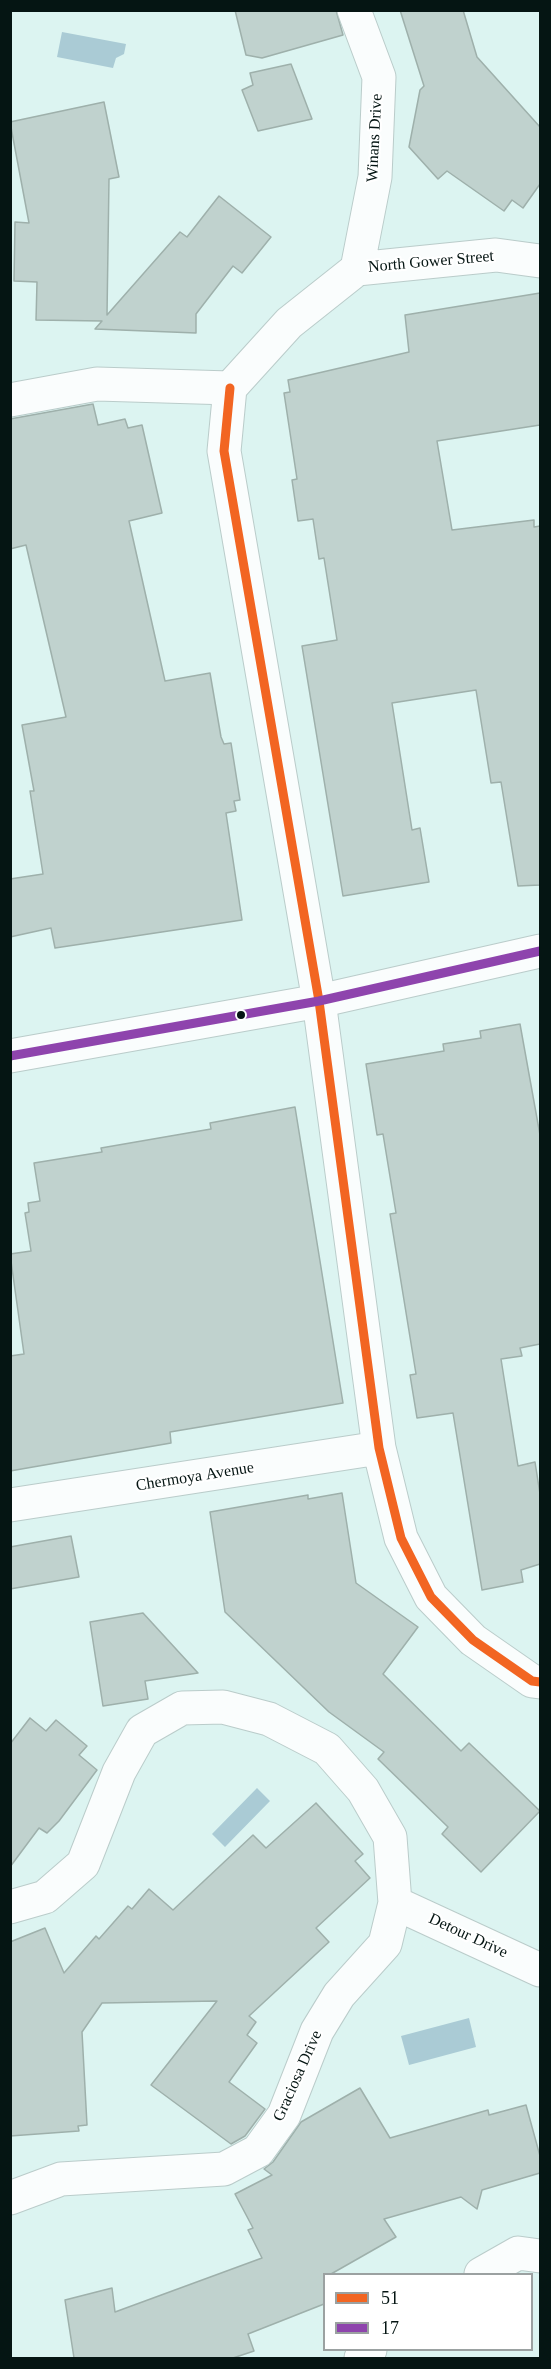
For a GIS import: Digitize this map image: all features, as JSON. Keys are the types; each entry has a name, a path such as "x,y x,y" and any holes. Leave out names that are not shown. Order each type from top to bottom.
{"street":[{"name":"Winans Drive","path":"354,10 379,77 375,177 357,269"},
{"name":"North Gower Street","path":"230,388 289,323 357,269 496,255 540,261"},
{"path":"10,400 98,384 230,388 224,451 319,1001 379,1448 401,1538 431,1597 473,1640 532,1681 540,1682"},
{"path":"10,1056 319,1001 540,951"},
{"name":"Chermoya Avenue","path":"10,1506 379,1448"},
{"name":"Graciosa Drive","path":"10,1907 45,1897 83,1864 119,1772 142,1731 182,1708 223,1707 269,1719 327,1749 363,1790 390,1837 395,1903 384,1944 339,1995 317,2031 284,2115 258,2151 224,2169 61,2179 10,2198"},
{"name":"Detour Drive","path":"395,1903 540,1970"},
{"path":"483,2273 518,2253 540,2256"}],"water":[{"path":"62,32 126,44 124,54 116,58 113,68 57,57"},
{"path":"257,1788 270,1801 225,1847 212,1834"},
{"path":"469,2018 476,2047 409,2065 401,2036"}],"building":[{"path":"235,10 336,10 343,35 262,58 246,55"},
{"path":"400,10 463,10 477,57 540,127 540,184 523,208 512,200 504,211 447,171 438,179 409,147 420,90 424,86"},
{"path":"291,64 312,119 258,131 242,90 253,85 250,73"},
{"path":"104,102 119,177 109,179 107,315 180,232 187,237 219,196 271,237 242,273 233,266 196,314 196,333 95,329 102,321 36,320 37,282 14,281 15,222 29,223 10,122"},
{"path":"540,293 540,425 437,441 452,530 534,520 534,527 540,526 540,885 518,886 501,782 491,783 476,690 392,703 412,830 420,828 429,882 343,896 302,646 337,640 324,558 319,559 313,519 298,521 292,480 297,479 284,393 290,392 288,380 409,352 405,315"},
{"path":"93,404 98,425 125,419 128,428 142,425 162,513 129,521 165,681 210,673 221,737 224,744 231,743 240,800 234,801 236,811 226,813 242,920 55,948 51,928 10,937 10,879 43,874 30,791 34,791 22,725 66,717 26,545 10,549 10,419"},
{"path":"520,1024 540,1135 540,1344 520,1348 522,1356 501,1359 518,1466 535,1462 540,1494 540,1564 521,1570 523,1582 482,1590 453,1413 417,1418 410,1375 416,1374 390,1214 396,1213 383,1134 377,1135 366,1064 444,1051 443,1044 481,1038 480,1031"},
{"path":"295,1107 343,1403 170,1432 171,1443 10,1471 10,1356 24,1354 10,1254 31,1251 25,1213 29,1212 28,1203 40,1201 34,1163 102,1152 101,1148 211,1129 210,1123"},
{"path":"342,1493 356,1583 418,1627 383,1674 461,1751 469,1743 540,1811 481,1872 442,1834 448,1827 378,1759 384,1752 329,1712 225,1612 210,1512 308,1495 308,1499"},
{"path":"71,1536 79,1577 10,1589 10,1547"},
{"path":"143,1613 198,1673 145,1681 148,1699 103,1706 90,1622"},
{"path":"30,1718 46,1731 56,1720 87,1746 79,1755 97,1770 59,1821 47,1833 39,1828 10,1867 10,1744"},
{"path":"316,1803 363,1854 355,1861 370,1878 316,1928 329,1942 249,2016 256,2022 247,2035 257,2043 229,2082 265,2109 245,2136 231,2144 151,2085 217,2001 102,2003 82,2032 87,2125 78,2126 79,2131 10,2136 10,1942 45,1928 64,1973 96,1936 99,1939 128,1906 132,1909 149,1889 173,1910 253,1835 266,1848"},
{"path":"360,2088 390,2138 488,2110 489,2115 526,2105 540,2156 540,2173 482,2190 477,2209 461,2197 384,2219 396,2237 333,2273 323,2273 323,2304 248,2334 254,2351 233,2358 74,2358 65,2300 112,2288 115,2312 262,2258 248,2230 253,2228 235,2194 272,2175 264,2169 273,2162 301,2122"}],"transit line":[{"name":"51","path":"230,388 224,451 319,1001 379,1448 401,1538 431,1597 473,1640 532,1681 540,1682"},
{"name":"17","path":"10,1056 319,1001 540,951"}]}
